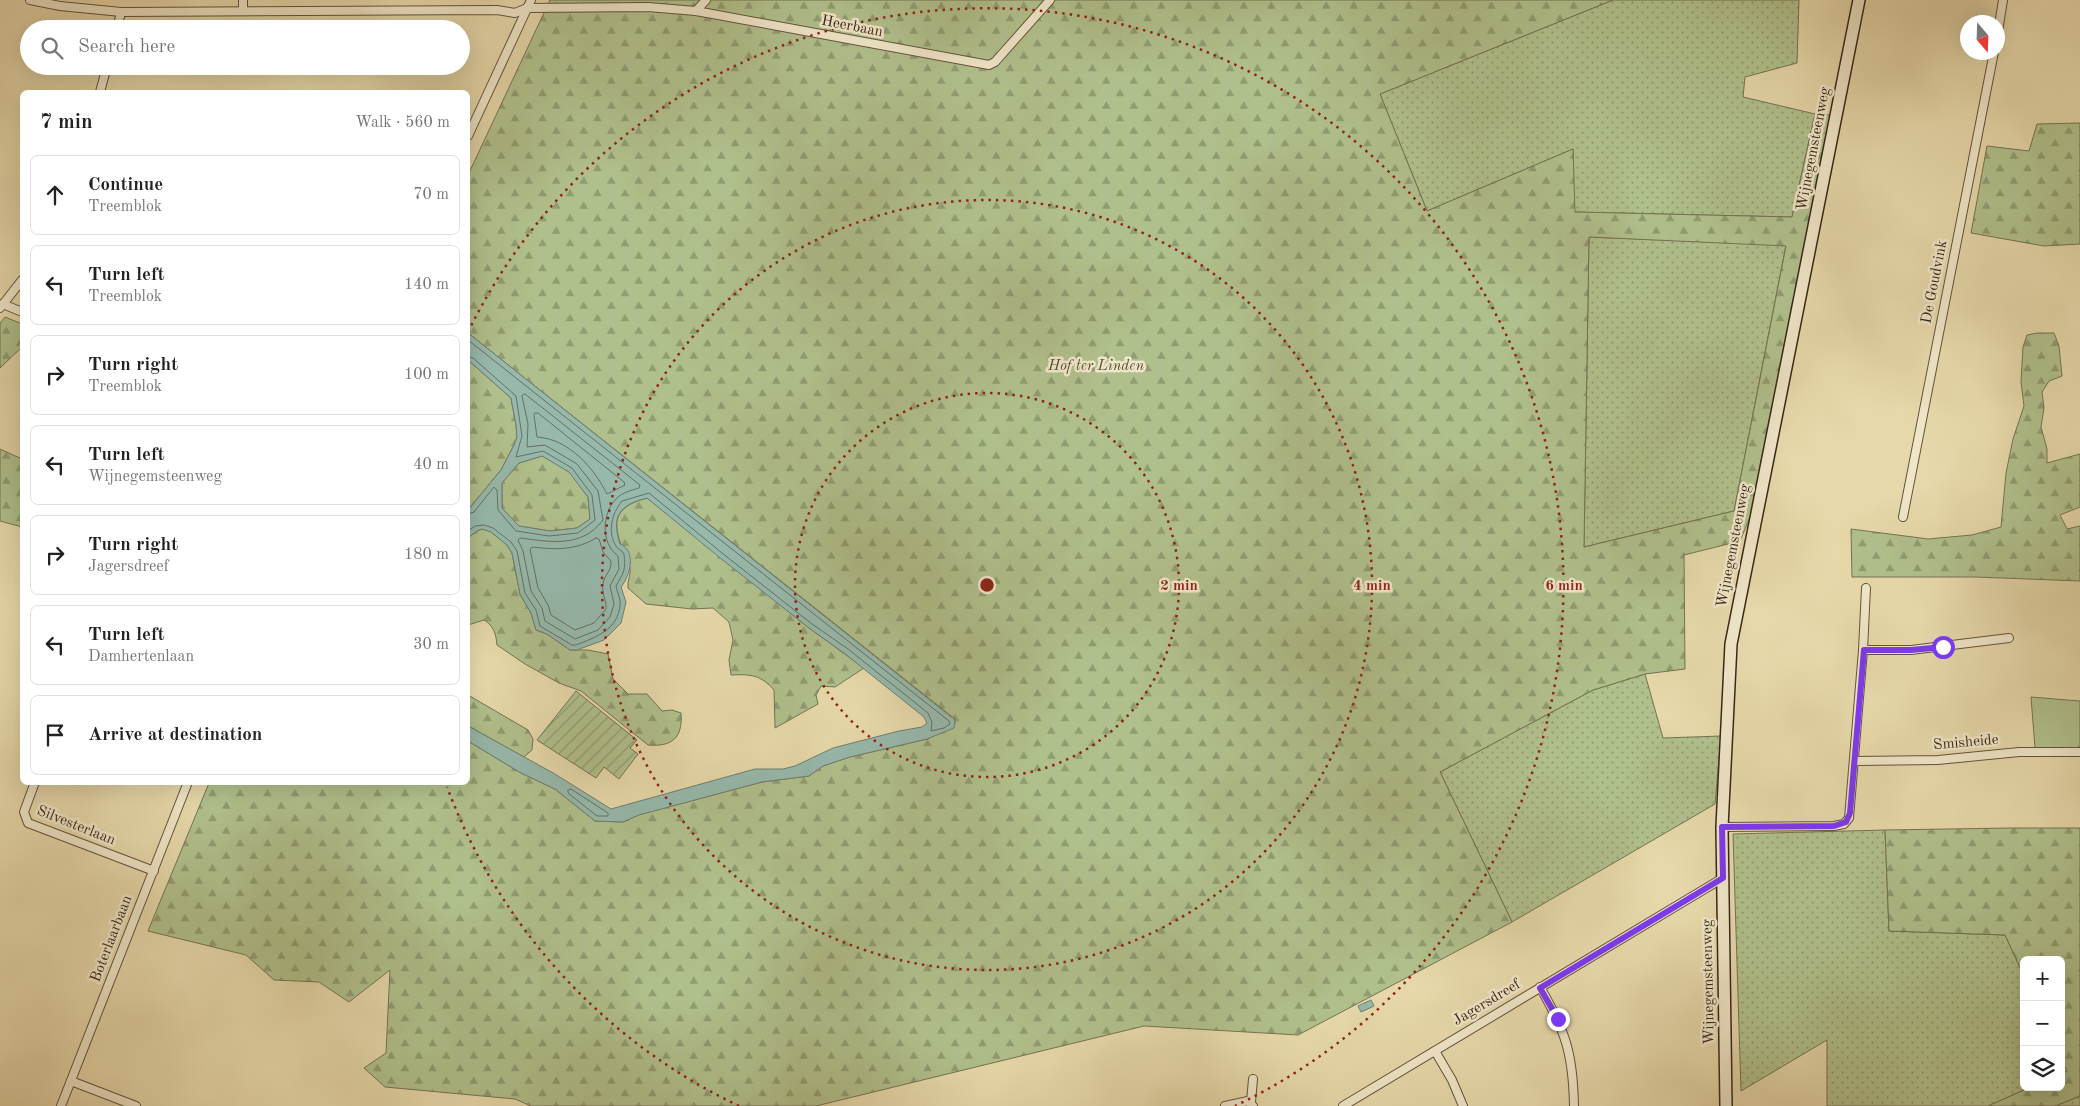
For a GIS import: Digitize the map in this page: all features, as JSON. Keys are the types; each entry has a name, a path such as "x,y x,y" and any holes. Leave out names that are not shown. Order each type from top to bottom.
{"street":[{"name":"Heerbaan","path":"30,0 60,6 122,12 496,10 515,13 527,8 648,8 696,11 843,40 986,65 993,64 1050,0"},
{"path":"243,0 243,10"},
{"path":"470,132 531,0"},
{"path":"696,11 706,0"},
{"name":"Wijnegemsteenweg","path":"1726,1106 1722,827 1729,663 1734,622 1859,0"},
{"path":"2001,15 2003,0"},
{"path":"120,20 122,12"},
{"name":"De Goudvink","path":"1903,517 1992,60"},
{"path":"101,90 105,75"},
{"path":"20,283 2,306 20,311"},
{"path":"1722,827 1834,826 1844,824 1849,818 1864,650 1866,588"},
{"path":"1864,650 1911,650 2009,638"},
{"name":"Smisheide","path":"1855,761 1938,760 2019,752 2080,752"},
{"name":"Silvesterlaan","path":"33,785 24,812 28,823 154,871"},
{"name":"Boterlaarbaan","path":"61,1106 187,785"},
{"name":"Jagersdreef","path":"1343,1106 1723,878"},
{"path":"1540,988 1558,1019 1567,1041 1572,1068 1574,1106"},
{"path":"1435,1051 1452,1080 1463,1106"},
{"path":"1225,1106 1251,1103 1253,1079"},
{"path":"71,1081 136,1106"}],"green space":[{"name":"Hof ter Linden","path":"550,0 1613,0 1380,94 1427,211 1573,149 1575,212 1792,217 1815,114 1833,115 1753,510 1740,541 1684,555 1685,669 1645,674 1593,690 1440,772 1512,922 1298,1035 1144,1026 816,1106 531,1106 515,1099 385,1087 364,1068 386,1053 390,970 349,1002 319,982 274,980 246,955 148,931 208,785 470,785 470,742 521,773 555,789 595,821 623,822 638,815 762,782 809,776 823,766 850,757 927,739 955,724 955,719 470,335 470,171","holes":["1589,237 1786,246 1734,511 1584,547"]},
{"path":"1613,0 1799,0 1797,63 1745,77 1743,97 1815,114 1792,217 1574,212 1573,149 1427,211 1380,94"},
{"path":"2080,123 2080,244 2044,246 1971,233 1987,146 2029,151 2037,124"},
{"path":"1589,237 1786,245 1734,511 1584,547"},
{"path":"5,317 20,323 20,349 0,368 0,323"},
{"path":"2054,333 2059,346 2062,376 2049,381 2042,392 2044,408 2041,427 2047,449 2047,463 2080,454 2080,507 2060,515 2067,529 2080,526 2080,581 1976,577 1852,577 1851,529 1928,539 1972,535 2001,527 2006,473 2013,439 2024,406 2021,382 2023,347 2027,335"},
{"path":"470,362 511,398 517,437 501,470 470,508"},
{"path":"0,449 20,458 20,526 0,521"},
{"path":"542,456 569,471 588,497 590,519 577,528 550,531 518,526 502,508 502,483 519,463"},
{"path":"647,498 809,628 864,668 835,687 821,686 816,695 818,704 775,728 774,690 765,681 755,676 731,675 729,660 733,640 729,622 713,608 692,609 646,604 628,588 630,569 619,540 617,530 618,516 628,506"},
{"path":"482,529 491,532 507,545 512,553 520,594 531,613 536,630 547,634 570,650 588,650 608,654 613,679 628,694 647,694 662,711 672,710 681,713 680,729 674,739 664,744 648,745 581,691 559,683 525,664 497,645 494,631 484,620 470,624 470,536"},
{"path":"1645,674 1663,738 1721,736 1715,804 1512,922 1440,772 1593,690"},
{"path":"576,691 637,740 630,748 638,754 619,779 604,767 596,778 537,740"},
{"path":"470,696 528,730 533,739 532,750 524,757 470,727"},
{"path":"2031,697 2080,701 2080,746 2076,748 2035,748"},
{"path":"2080,828 2080,1096 2055,1106 1988,1106 2022,1091 2065,1091 2065,1072 2067,1071 2065,1067 2065,956 2020,956 2020,967 2005,935 1889,931 1885,830"},
{"path":"1885,830 1889,931 2005,935 2020,967 2020,1091 2022,1091 1988,1106 1827,1106 1827,1040 1741,1091 1733,834"},
{"path":"2080,1096 2080,1106 2055,1106"}],"water":[{"path":"470,335 955,720 954,728 927,739 850,757 823,766 809,776 762,782 639,815 623,822 595,821 555,789 521,773 470,742 470,727 555,774 611,809 755,769 783,769 795,766 833,748 922,727 927,723 924,717 719,557 647,498 624,508 617,519 616,526 620,544 629,552 630,558 627,577 621,587 626,602 621,623 604,640 577,650 570,650 547,634 536,630 531,613 520,594 512,553 507,545 491,532 482,529 470,536 470,508 501,470 517,437 511,398 470,362","holes":["542,456 569,472 588,497 590,519 577,528 550,531 519,526 502,508 502,483 519,463"]},
{"path":"1371,1000 1374,1006 1361,1012 1358,1006"}],"route":[{"path":"1558,1019 1540,988 1723,878 1722,827 1834,826 1844,824 1849,818 1850,813 1864,650 1911,650 1943,647"}]}
